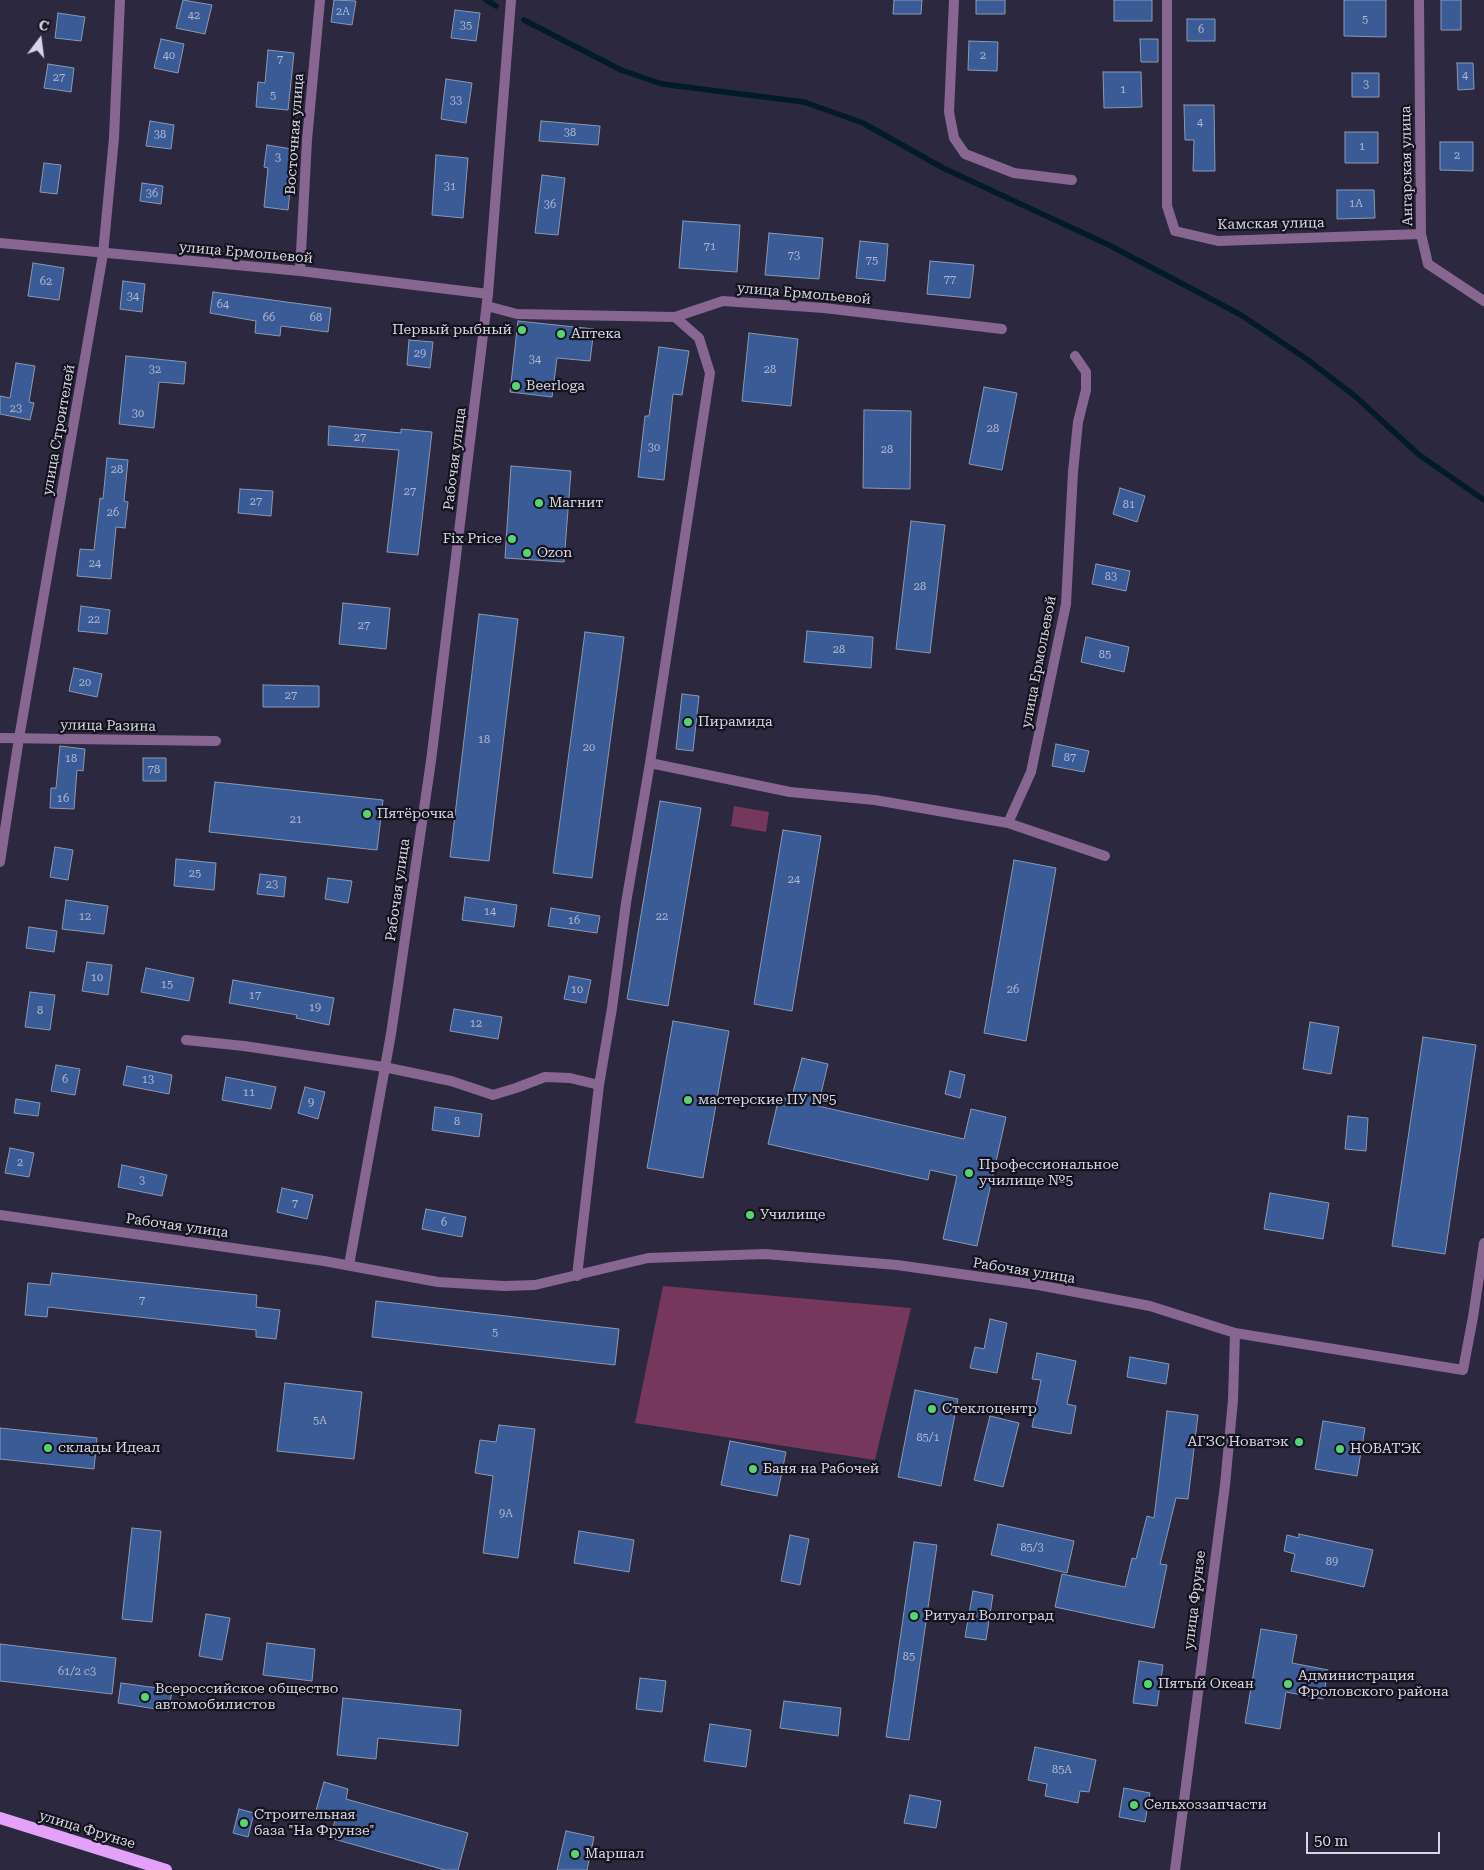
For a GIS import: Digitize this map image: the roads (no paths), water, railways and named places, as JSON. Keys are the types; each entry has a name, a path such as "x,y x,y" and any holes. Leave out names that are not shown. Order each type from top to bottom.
{"main road":[{"name":"улица Фрунзе","path":"0,1818 166,1870"}],"street":[{"name":"улица Строителей","path":"0,862 19,738 103,254 114,138 120,0"},
{"name":"Восточная улица","path":"300,271 307,140 320,0"},
{"name":"Рабочая улица","path":"349,1265 391,1034 431,761 487,306 511,0"},
{"path":"954,0 949,112 954,138 965,154 1014,173 1072,180"},
{"name":"Камская улица","path":"1166,0 1167,206 1175,232 1218,241 1421,234"},
{"name":"Ангарская улица","path":"1419,0 1421,234 1428,264 1484,301"},
{"name":"улица Ермольевой","path":"0,243 300,271 488,294"},
{"name":"улица Ермольевой","path":"487,306 517,314 675,317 724,301 824,308 1002,329"},
{"path":"577,1276 599,1085 612,1008 626,902 650,763 710,373 699,338 675,317"},
{"name":"улица Ермольевой","path":"1008,823 1031,772 1066,604 1072,472 1078,422 1086,390 1086,372 1075,356"},
{"name":"улица Разина","path":"0,738 216,741"},
{"path":"650,763 790,792 875,800 1008,823 1105,856"},
{"path":"186,1040 244,1046 384,1067 451,1081 493,1095 545,1077 570,1078 599,1085"},
{"name":"Рабочая улица","path":"0,1215 349,1265 438,1282 504,1286 535,1285 648,1258 765,1254 897,1265 1038,1285 1150,1306 1235,1333 1463,1370 1484,1243"},
{"name":"улица Фрунзе","path":"1175,1870 1225,1485 1233,1400 1235,1333"}],"waterway":[{"path":"486,0 496,6"},
{"path":"524,20 621,70 662,84 804,102 863,123 943,168 1111,246 1241,315 1308,360 1356,397 1418,454 1484,500"}],"place":[{"name":"Первый рыбный","path":"522,330"},
{"name":"Аптека","path":"561,334"},
{"name":"Beerloga","path":"516,386"},
{"name":"Магнит","path":"539,503"},
{"name":"Fix Price","path":"512,539"},
{"name":"Ozon","path":"527,553"},
{"name":"Пирамида","path":"688,722"},
{"name":"Пятёрочка","path":"367,814"},
{"name":"мастерские ПУ №5","path":"688,1100"},
{"name":"Профессиональное училище №5","path":"969,1173"},
{"name":"Училище","path":"750,1215"},
{"name":"Стеклоцентр","path":"932,1409"},
{"name":"АГЗС Новатэк","path":"1299,1442"},
{"name":"склады Идеал","path":"48,1448"},
{"name":"НОВАТЭК","path":"1340,1449"},
{"name":"Баня на Рабочей","path":"753,1469"},
{"name":"Ритуал Волгоград","path":"914,1616"},
{"name":"Пятый Океан","path":"1148,1684"},
{"name":"Администрация Фроловского района","path":"1288,1684"},
{"name":"Всероссийское общество автомобилистов","path":"145,1697"},
{"name":"Сельхоззапчасти","path":"1134,1805"},
{"name":"Строительная база \"На Фрунзе\"","path":"244,1823"},
{"name":"Маршал","path":"575,1854"}]}
